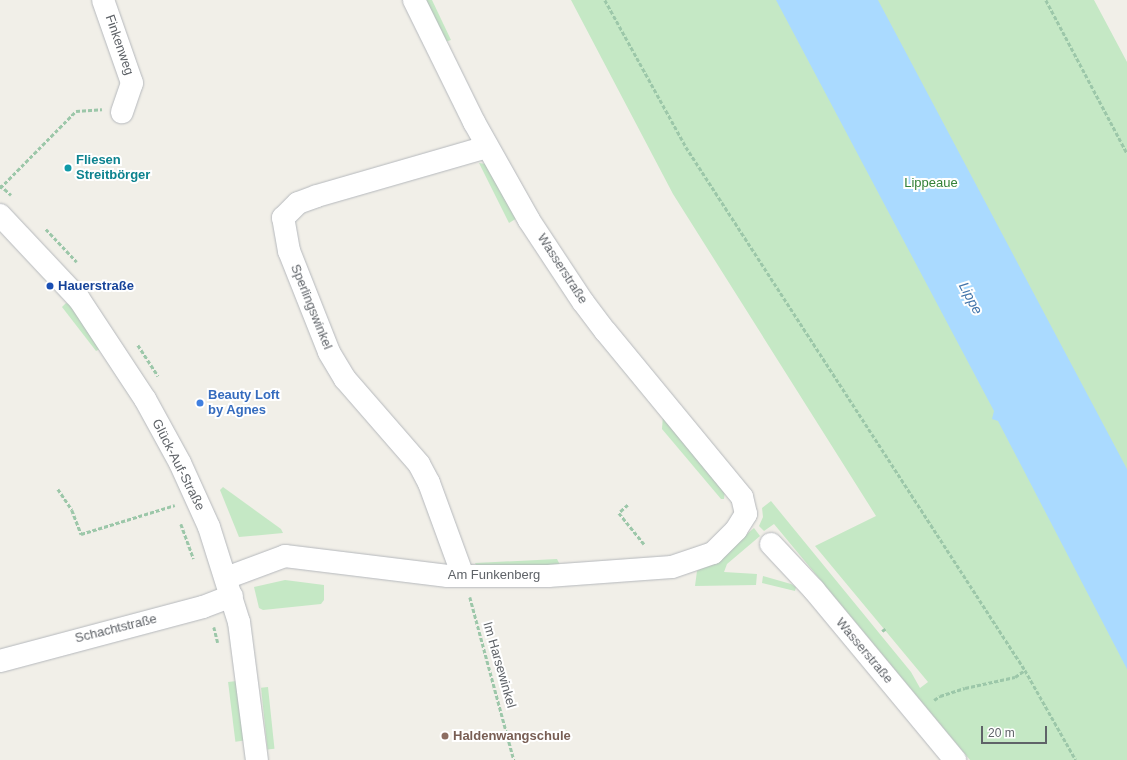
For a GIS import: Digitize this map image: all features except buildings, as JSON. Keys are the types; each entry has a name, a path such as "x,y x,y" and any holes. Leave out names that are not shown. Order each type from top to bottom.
{"street":[{"name":"Finkenweg","path":"103,0 132,83 122,112"},
{"name":"Wasserstraße","path":"414,0 487,147 529,220 582,302 742,497 746,514"},
{"name":"Sperlingswinkel","path":"463,576 429,483 419,464 345,379 329,352 289,251 283,218 298,203 317,196 487,147"},
{"name":"Glück-Auf-Straße","path":"4,227 78,299 145,399 180,463 209,527 239,622 257,760"},
{"name":"Am Funkenberg","path":"229,587 285,556 356,566 463,576 548,576 672,567 713,553 736,530 746,514"},
{"name":"Wasserstraße","path":"771,544 814,590 955,760"},
{"name":"Schachtstraße","path":"0,661 210,605 229,587"}],"path":[{"path":"605,0 708,182 1025,670 1076,760"},
{"path":"1046,0 1127,153"},
{"path":"0,188 76,111 92,108 122,112"},
{"path":"58,489 72,510 81,534 175,505"},
{"path":"172,499 177,512"},
{"path":"628,505 619,513 644,544"},
{"path":"180,520 195,562"},
{"name":"Im Harsewinkel","path":"463,576 514,760"},
{"path":"210,605 220,651"},
{"path":"915,712 940,696 1015,677 1025,670"}],"green space":[{"path":"424,0 432,0 451,40 445,42"},
{"name":"Lippeaue","path":"571,0 1094,0 1127,62 1127,760 970,760 774,524 764,531 759,526 763,517 762,508 771,501 911,672 920,688 928,682 815,546 876,516 673,194"},
{"path":"479,163 486,164 517,218 509,223"},
{"path":"66,303 69,304 100,349 96,351 62,307"},
{"path":"663,415 725,490 724,499 721,499 662,429"},
{"path":"223,487 281,529 283,533 239,537 220,490"},
{"path":"754,528 760,536 727,564 724,572 757,574 756,585 695,586 697,571 719,558"},
{"path":"557,559 560,565 477,567 475,563"},
{"path":"763,576 791,584 796,587 795,591 762,583"},
{"path":"285,580 324,585 324,600 321,604 263,610 259,608 254,587"},
{"path":"237,681 244,741 235,742 228,682"},
{"path":"268,687 274,749 268,749 261,688"}],"water":[{"name":"Lippe","path":"776,0 878,0 1127,469 1127,669 998,421 992,419 994,411"}],"place":[{"name":"Fliesen Streitbörger","path":"68,168"},
{"name":"Hauerstraße","path":"50,286"},
{"name":"Beauty Loft by Agnes","path":"200,403"},
{"name":"Haldenwangschule","path":"445,736"}]}
